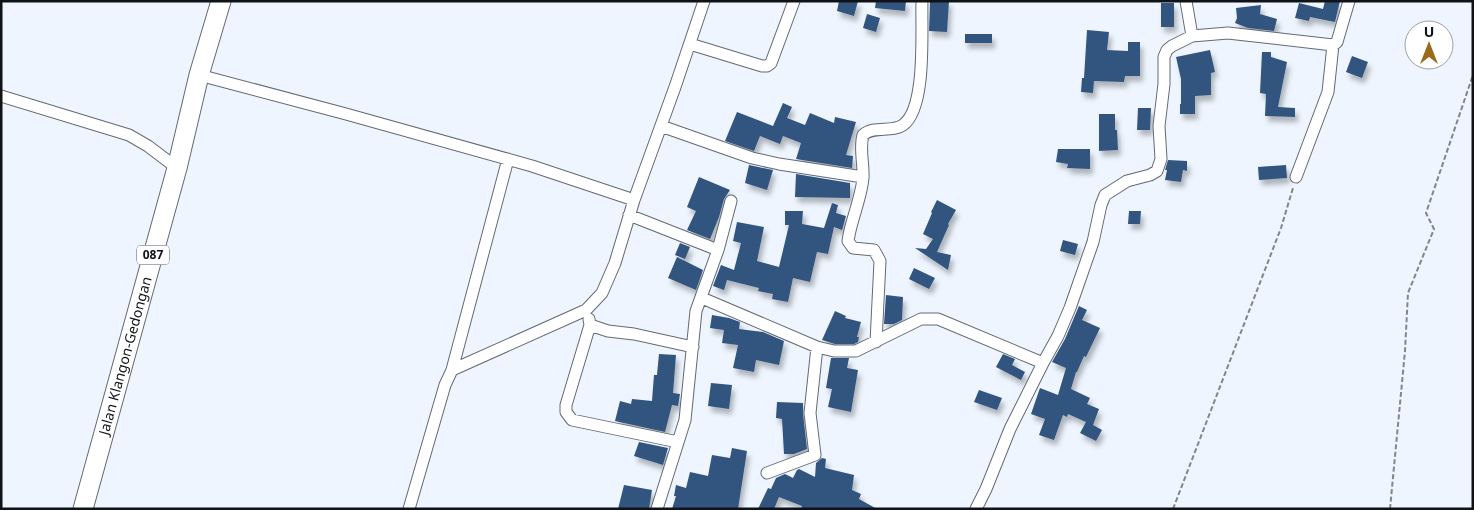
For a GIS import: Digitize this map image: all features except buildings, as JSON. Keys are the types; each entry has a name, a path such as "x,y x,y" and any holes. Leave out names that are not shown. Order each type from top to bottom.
{"main road":[{"name":"Jalan Klangon-Gedongan","path":"83,509 177,168 199,75 221,1"}],"street":[{"path":"452,370 586,310 602,293 615,263 634,200 704,1"},
{"path":"690,44 767,66 771,63 794,1"},
{"path":"876,342 880,261 874,250 853,248 848,241 852,220 859,202 863,177 861,146 863,135 873,130 903,126 910,119 917,103 921,72 922,1"},
{"path":"1186,1 1192,36"},
{"path":"1296,177 1328,92 1333,45 1337,42 1349,1"},
{"path":"976,509 986,490 1010,429 1058,336 1070,308 1093,242 1104,195 1127,181 1150,175 1157,171 1161,159 1159,126 1164,84 1164,57 1167,50 1192,36 1228,33 1333,45"},
{"path":"199,75 508,159 634,200"},
{"path":"1,96 129,135 148,146 177,168"},
{"path":"661,126 752,158 778,164 863,177"},
{"path":"409,509 445,385 452,370 508,159"},
{"path":"657,509 685,420 696,311 718,250 731,200"},
{"path":"629,215 718,250"},
{"path":"702,298 817,347 834,351 856,351 921,320 938,319 1043,362"},
{"path":"586,310 590,325 566,405 566,412 572,420 678,442"},
{"path":"590,325 608,331 634,334 693,347"},
{"path":"767,473 815,455 810,413 817,347"}],"path":[{"path":"1390,509 1405,351 1408,293 1434,229 1426,213 1473,75"},
{"path":"1173,509 1281,228 1296,177"}]}
